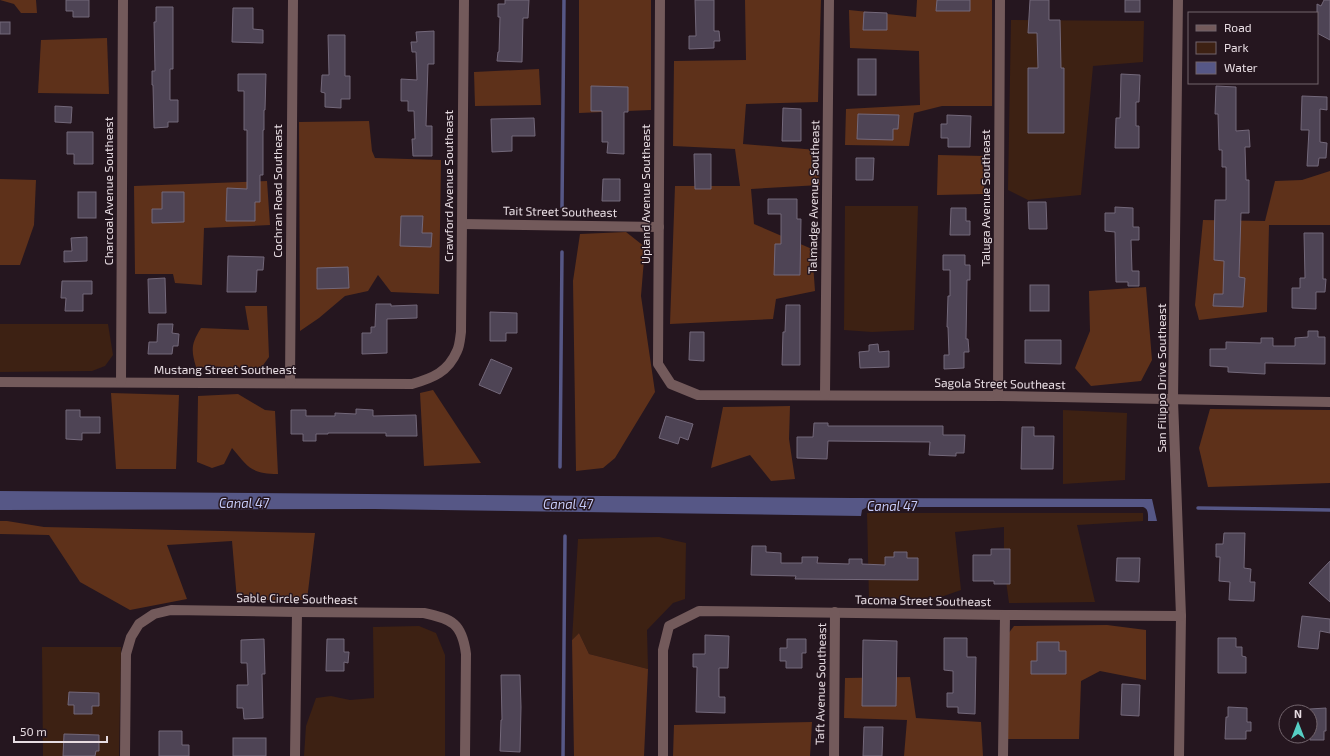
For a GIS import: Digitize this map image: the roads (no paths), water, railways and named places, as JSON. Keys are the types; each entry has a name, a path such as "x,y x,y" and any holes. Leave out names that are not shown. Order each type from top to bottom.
{"street":[{"name":"Charcoal Avenue Southeast","path":"121,382 123,0"},
{"name":"Cochran Road Southeast","path":"290,383 292,0"},
{"name":"Crawford Avenue Southeast","path":"446,368 458,350 461,332 464,0"},
{"name":"Upland Avenue Southeast","path":"660,0 658,364 671,384"},
{"name":"Talmadge Avenue Southeast","path":"825,395 830,0"},
{"name":"Taluga Avenue Southeast","path":"998,396 1000,0"},
{"name":"San Filippo Drive Southeast","path":"1178,0 1173,400 1181,616 1179,756"},
{"name":"Tait Street Southeast","path":"462,224 659,227"},
{"name":"Mustang Street Southeast","path":"0,382 412,384 433,378 446,368"},
{"name":"Sagola Street Southeast","path":"671,384 698,395 998,396 1330,402"},
{"name":"Sable Circle Southeast","path":"125,756 126,654 131,636 139,624 154,614 171,610 424,612 444,617 457,626 464,640 466,654 465,756"},
{"name":"Tacoma Street Southeast","path":"663,756 663,650 669,626 699,611 1181,616"},
{"path":"295,756 297,612"},
{"name":"Taft Avenue Southeast","path":"834,756 835,612"},
{"path":"1003,756 1005,615"}],"water":[{"name":"Canal 47","path":"0,491 1152,499 1157,521 1148,521 1147,511 1143,507 867,507 862,510 861,516 374,509 0,510"}],"waterway":[{"path":"562,207 564,0"},
{"path":"560,467 562,252"},
{"path":"1198,508 1330,510"},
{"path":"563,756 565,536"}]}
